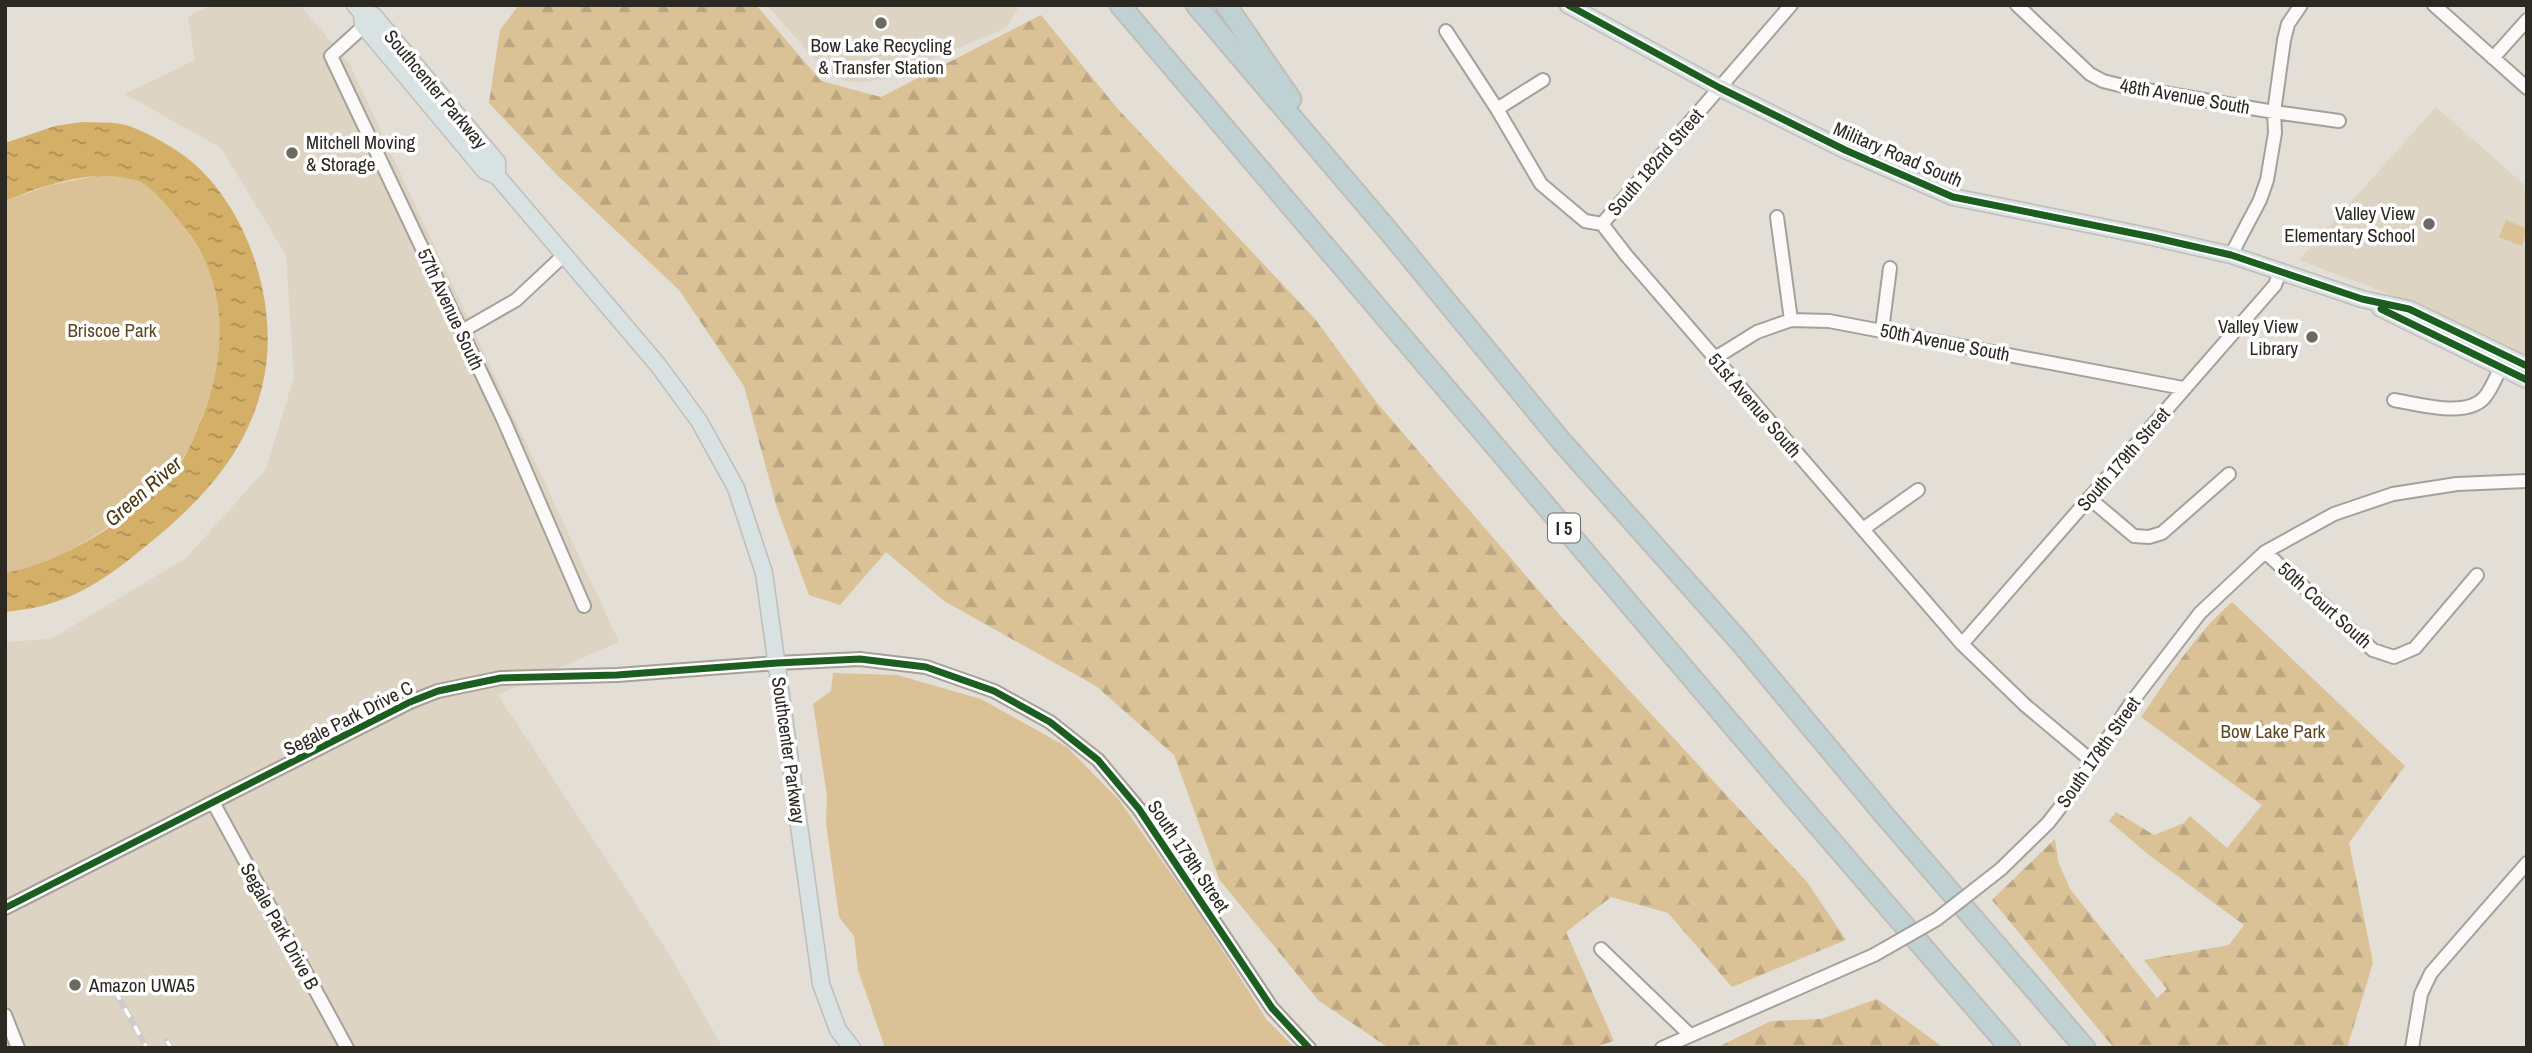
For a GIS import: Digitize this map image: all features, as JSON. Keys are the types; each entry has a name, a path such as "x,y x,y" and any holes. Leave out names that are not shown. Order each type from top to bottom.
{"highway":[{"name":"I 5","path":"1120,5 2010,1048"},
{"path":"1196,5 1344,178 1562,442 1740,642 2085,1048"},
{"path":"1226,5 1344,178"}],"main road":[{"name":"Military Road South","path":"1568,5 1720,88 1845,150 1953,197 2231,255 2362,299 2409,309 2503,362 2527,380"},
{"name":"Southcenter Parkway","path":"360,15 373,15 497,162 497,176 657,365 699,421 736,488 764,573 821,984 838,1030 852,1048"},
{"name":"Military Road South","path":"2503,362 2527,366"},
{"name":"Southcenter Parkway","path":"837,1048 838,1030"}],"street":[{"name":"South 182nd Street","path":"1602,224 1791,5"},
{"name":"48th Avenue South","path":"2017,5 2090,74 2103,80 2123,86 2339,121"},
{"path":"2231,255 2260,200 2267,180 2275,133 2274,112 2288,24 2301,5"},
{"path":"2434,5 2527,88"},
{"name":"57th Avenue South","path":"360,15 331,56 463,331 584,606"},
{"path":"2493,58 2527,20"},
{"name":"51st Avenue South","path":"1446,31 1497,109 1541,184 1585,222 1602,224 1917,595 1962,644 2025,705 2093,762"},
{"path":"1497,109 1544,80"},
{"path":"1777,218 1791,320"},
{"path":"463,331 516,300 565,255"},
{"path":"1881,330 1890,268"},
{"name":"South 179th Street","path":"1962,644 2275,285 2280,272"},
{"name":"50th Avenue South","path":"1715,358 1757,332 1791,320 1829,321 2183,388"},
{"path":"2394,400 2449,408 2470,407 2487,396 2503,362"},
{"path":"2089,498 2134,536 2149,537 2162,533 2229,474"},
{"name":"South 178th Street","path":"1662,1048 1874,955 1937,919 2001,869 2048,823 2191,623 2216,596 2265,552 2334,514 2393,494 2457,484 2527,481"},
{"path":"1863,529 1918,490"},
{"name":"50th Court South","path":"2265,552 2373,650 2394,657 2415,648 2477,575"},
{"name":"South 178th Street","path":"777,663 860,659 926,667 994,691 1050,722 1098,760 1139,809 1272,1008 1309,1048"},
{"name":"Segale Park Drive C","path":"5,908 410,702 438,691 501,678 617,675 777,663"},
{"name":"Segale Park Drive B","path":"214,804 346,1048"},
{"path":"2412,1048 2420,993 2431,973 2527,863"},
{"path":"1601,949 1690,1035"},
{"path":"5,1015 18,1048"}],"shaded area":[{"path":"210,5 300,5 349,63 619,642 498,695 669,954 723,1048 5,1048 5,642 51,639 186,558 266,469 294,377 286,255 221,148 125,94 195,60 188,17"},
{"path":"767,5 1020,5 1006,28 883,79 864,82 844,81 819,64"},
{"name":"Valley View Elementary School","path":"2436,107 2527,187 2527,356 2402,299 2299,260"}],"green space":[{"path":"519,5 756,5 821,81 881,97 1041,15 1117,108 1315,319 1377,403 1565,621 1807,882 1846,940 1732,987 1668,913 1611,897 1566,932 1614,1041 1591,1048 1389,1048 1319,1001 1219,879 1174,755 1096,686 944,601 886,552 840,605 809,595 777,508 744,386 679,290 557,175 489,103 500,30"},
{"name":"Briscoe Park","path":"95,176 122,177 144,184 183,226 198,249 217,295 221,318 218,366 202,417 189,446 178,467 156,491 125,515 73,548 40,564 5,573 5,201 51,185"},
{"path":"2506,220 2527,229 2522,246 2499,237"},
{"name":"Bow Lake Park","path":"2232,602 2405,766 2349,843 2373,963 2347,1048 2114,1048 1992,900 2055,839 2058,861 2070,889 2157,998 2167,989 2144,960 2229,945 2244,925 2149,855 2109,821 2116,812 2154,835 2184,823 2190,816 2227,848 2262,805 2141,717 2194,642"},
{"path":"833,673 897,675 981,699 1067,747 1119,800 1198,912 1267,1020 1295,1048 885,1048 858,970 854,936 839,917 826,823 827,796 813,704 831,691"},
{"path":"1877,999 1944,1048 1716,1048 1771,1021 1821,1019"}],"water":[{"path":"82,122 124,124 148,134 194,163 220,192 249,244 259,273 268,333 266,363 261,391 243,437 217,478 184,513 125,563 90,586 46,605 5,612 5,573 52,558 103,532 168,479 193,440 216,370 220,322 211,275 187,231 149,188 135,180 119,177 86,177 52,184 5,201 5,143 55,126"}],"railway":[{"path":"115,991 147,1048"},
{"path":"167,1041 171,1048"}],"cycle path":[{"path":"1568,5 1720,88 1845,150 1953,197 2231,255 2362,299 2409,309 2527,366"},
{"path":"2381,309 2527,380"},
{"path":"5,908 410,702 438,691 501,678 617,675 860,659 926,667 994,691 1050,722 1098,760 1139,809 1272,1008 1309,1048"}],"place":[{"name":"Bow Lake Recycling & Transfer Station","path":"881,23"},
{"name":"Mitchell Moving & Storage","path":"292,153"},
{"name":"Valley View Elementary School","path":"2429,224"},
{"name":"Valley View Library","path":"2312,337"},
{"name":"Amazon UWA5","path":"75,985"}],"water label":[{"name":"Green River","path":"143,491"}]}
